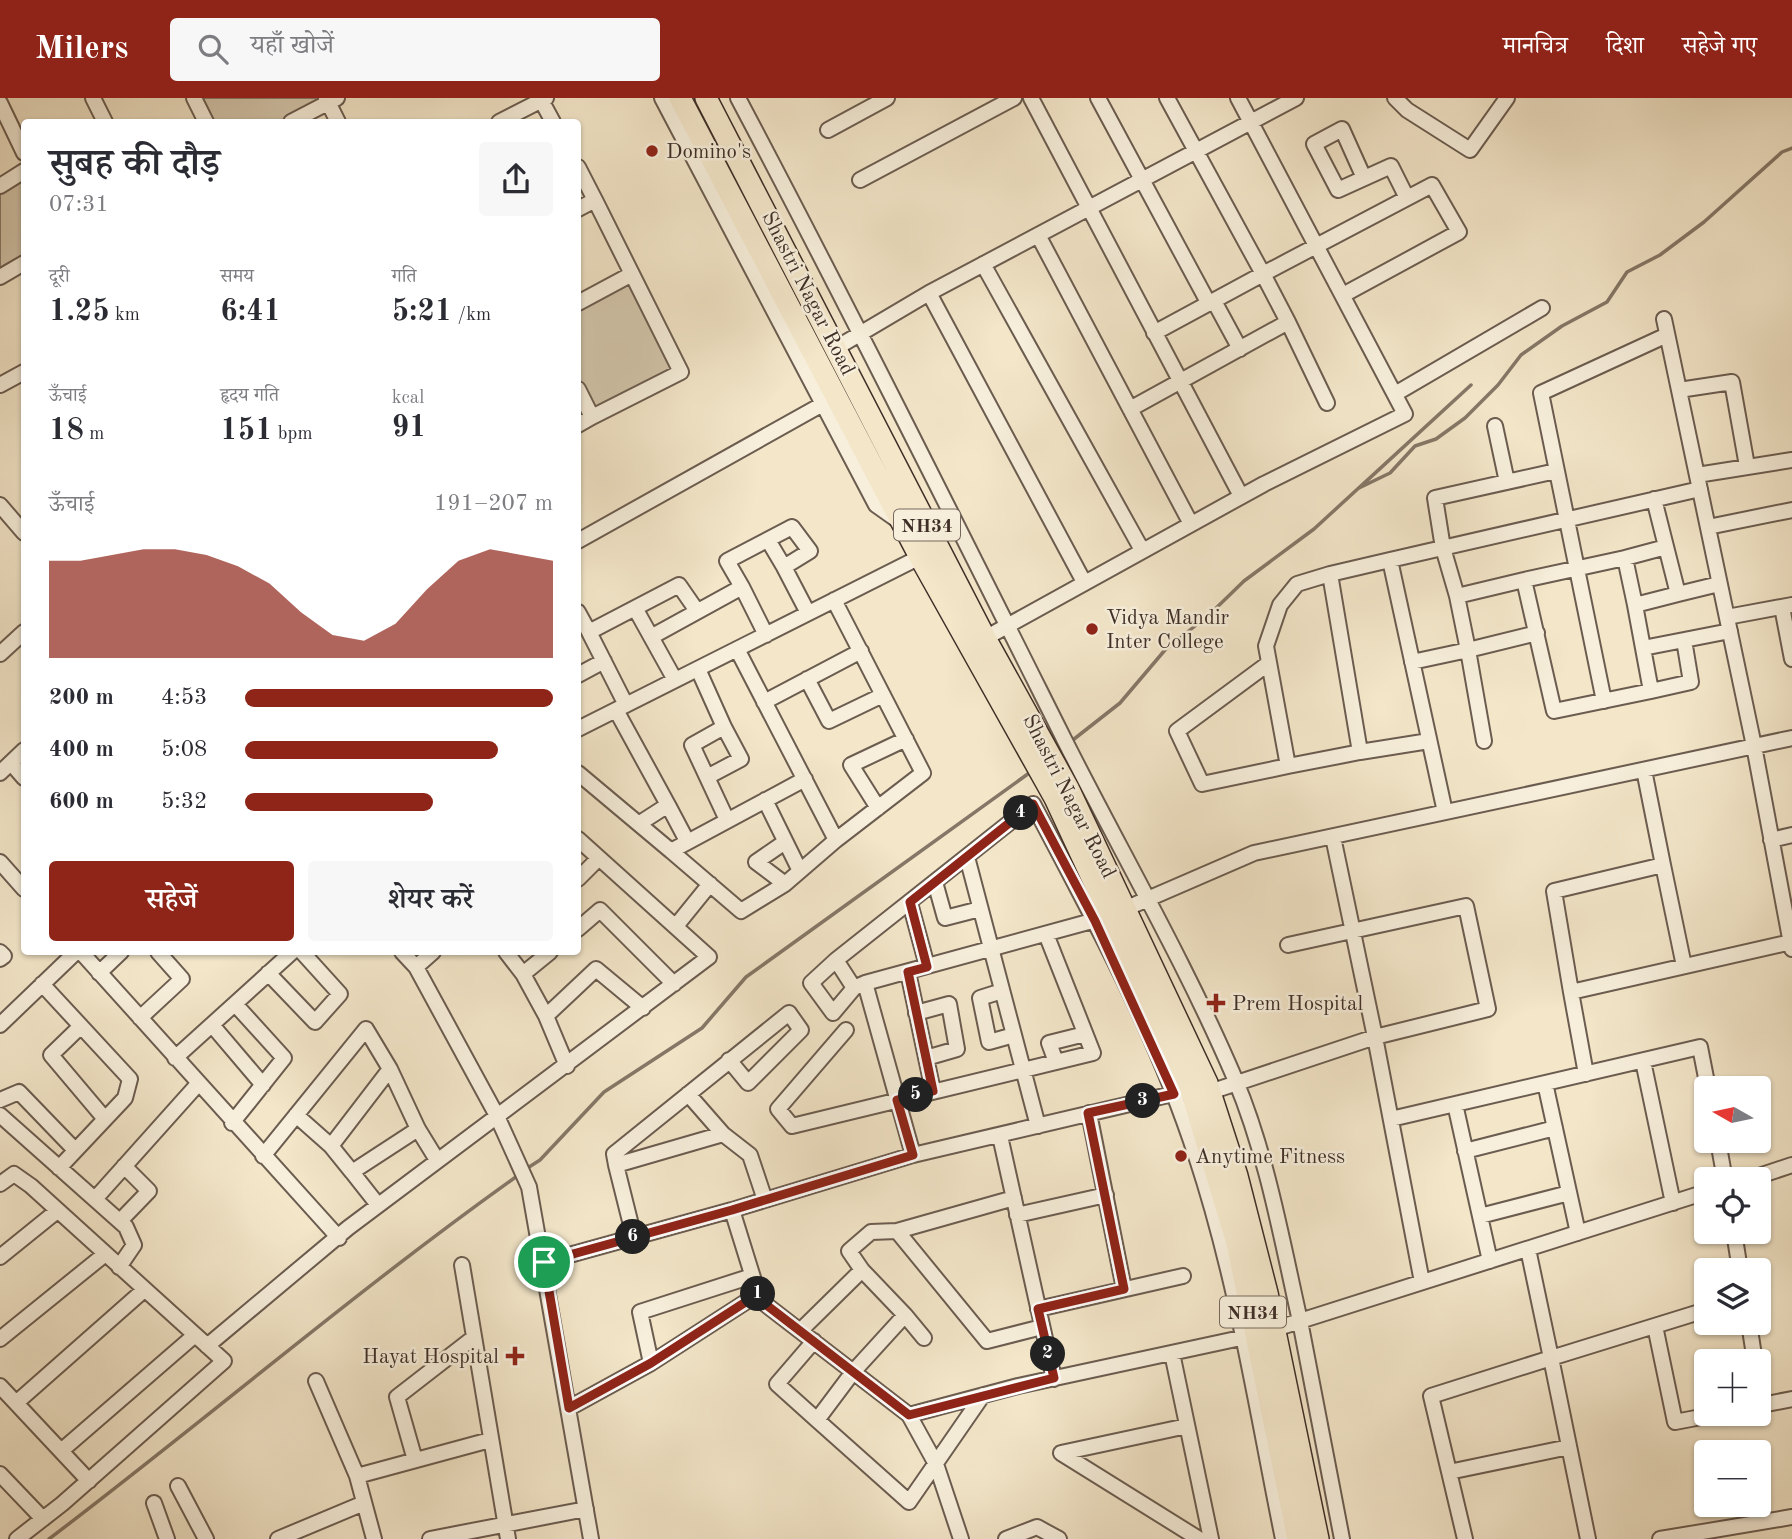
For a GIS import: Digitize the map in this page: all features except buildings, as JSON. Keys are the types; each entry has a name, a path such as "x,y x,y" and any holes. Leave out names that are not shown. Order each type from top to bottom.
{"highway":[{"name":"NH34","path":"680,98 817,360 830,400 920,557 978,642"},
{"name":"Shastri Nagar Road","path":"706,98 836,348 978,642 1062,793 1111,915 1248,1216 1258,1334 1318,1539"},
{"path":"817,360 836,348"},
{"name":"NH34","path":"1258,1334 1298,1539"}],"street":[{"path":"93,98 104,119"},
{"path":"194,98 204,119"},
{"path":"581,539 830,400 662,98"},
{"path":"738,98 862,333 1067,744 1149,898 1236,1082 1271,1194 1300,1321 1342,1539"},
{"path":"828,130 887,98"},
{"path":"860,180 1014,98"},
{"path":"1031,98 1241,496"},
{"path":"1098,98 1240,349"},
{"path":"1167,98 1263,274 1327,403"},
{"path":"978,642 1241,496 1405,414 1238,98"},
{"path":"836,348 929,293 1296,98"},
{"path":"1395,98 1407,110 1471,150 1507,98"},
{"path":"296,119 331,99 337,119"},
{"path":"505,119 542,99 552,119"},
{"path":"0,103 21,147"},
{"path":"1364,178 1391,166 1407,198"},
{"path":"0,186 21,173"},
{"path":"581,173 681,372 581,423"},
{"path":"1154,333 1432,185 1459,232 1343,295"},
{"path":"581,207 595,200"},
{"path":"1038,235 1191,524"},
{"path":"984,264 1142,551"},
{"path":"0,277 21,265"},
{"path":"581,301 632,274"},
{"path":"929,293 1084,582"},
{"path":"1395,394 1542,308"},
{"path":"1571,992 1684,966 1791,946 1754,746 1664,318"},
{"path":"1130,409 1288,322"},
{"path":"1604,701 1541,393 1667,335"},
{"path":"0,385 21,376"},
{"path":"1679,390 1732,382 1747,466"},
{"path":"581,394 592,417"},
{"path":"1495,426 1507,482"},
{"path":"1288,766 1266,646 1280,605 1297,584 1654,499 1747,466 1792,460"},
{"path":"1484,741 1468,650 1457,596 1443,548 1435,498 1556,471"},
{"path":"1654,499 1678,594"},
{"path":"0,505 21,530"},
{"path":"1707,527 1792,510"},
{"path":"766,635 727,561 792,527 810,551 784,567"},
{"path":"768,540 808,613"},
{"path":"1457,596 1666,547"},
{"path":"581,727 920,557"},
{"path":"1625,558 1651,691"},
{"path":"1390,561 1445,813"},
{"path":"1330,574 1360,752"},
{"path":"1524,580 1554,711 1691,682 1685,640"},
{"path":"1635,605 1720,584"},
{"path":"589,632 679,585 698,611"},
{"path":"651,637 742,587"},
{"path":"581,775 741,911 785,884 836,840 923,773 834,600"},
{"path":"1643,648 1685,640 1787,606 1792,659"},
{"path":"635,608 675,680"},
{"path":"581,617 604,662 621,707 687,841"},
{"path":"1412,663 1537,633"},
{"path":"3,646 21,634"},
{"path":"737,649 836,840"},
{"path":"765,702 861,651"},
{"path":"581,674 604,662"},
{"path":"1269,663 1177,731 1202,784 1429,741"},
{"path":"698,668 741,759 707,777"},
{"path":"807,679 829,721 883,695"},
{"path":"724,727 692,745 727,820"},
{"path":"1283,1539 1258,1334 1225,1257 1196,1156 1191,1092 1111,915 1033,804 836,960 811,983 833,1013 860,985 1111,915 1254,853 1792,738"},
{"path":"878,808 851,765 906,739"},
{"path":"21,753 5,768 21,776"},
{"path":"1644,769 1684,966"},
{"path":"671,851 805,779"},
{"path":"765,800 800,871"},
{"path":"640,823 668,805"},
{"path":"1771,840 1792,835"},
{"path":"1333,837 1422,1282"},
{"path":"207,1346 378,1205 709,957 581,842"},
{"path":"785,842 756,862 785,884"},
{"path":"967,857 1038,1126"},
{"path":"581,876 599,858"},
{"path":"1,865 21,886"},
{"path":"1586,1074 1554,891 1663,865"},
{"path":"935,882 945,918 980,909"},
{"path":"676,926 710,884"},
{"path":"910,902 927,967"},
{"path":"544,1262 732,1210 913,1155 1088,1113 1236,1082 1375,1037 1488,1009 1466,906 1288,945"},
{"path":"581,926 600,910 674,984"},
{"path":"846,1030 778,1109 792,1126 1056,1062 1049,1043 1086,1034 1046,934"},
{"path":"0,952 4,956 0,959"},
{"path":"0,1025 76,955"},
{"path":"82,955 339,1238"},
{"path":"99,972 118,955"},
{"path":"140,1018 182,979 161,955"},
{"path":"175,1058 289,955"},
{"path":"268,973 315,1022 340,994 305,955"},
{"path":"405,955 416,967 496,1114 529,1187 591,1539"},
{"path":"416,967 430,955"},
{"path":"508,955 523,974 546,1016 567,1066"},
{"path":"523,974 546,955"},
{"path":"836,960 860,985 913,1155"},
{"path":"546,1016 596,969 643,1008"},
{"path":"908,972 933,1091"},
{"path":"42,984 130,1079 125,1098 59,1168"},
{"path":"1002,991 980,998 989,1042 1014,1035"},
{"path":"232,1123 284,1058 235,1004"},
{"path":"916,1013 949,1004 957,1049 926,1058"},
{"path":"634,1237 614,1154 729,1060 789,1013 801,1030 748,1083 729,1060"},
{"path":"212,1025 263,1085"},
{"path":"81,1026 51,1055 105,1119"},
{"path":"263,1156 366,1030 390,1069 418,1129 437,1160"},
{"path":"1391,1119 1700,1047 1706,1076"},
{"path":"1643,1061 1673,1203"},
{"path":"331,1146 390,1069"},
{"path":"1545,1083 1578,1233"},
{"path":"94,1199 198,1084"},
{"path":"0,1100 19,1092 75,1150"},
{"path":"688,1094 723,1134 750,1155 765,1200"},
{"path":"1455,1104 1490,1261"},
{"path":"1088,1113 1124,1289"},
{"path":"0,1115 120,1221 134,1245 118,1267"},
{"path":"296,1115 331,1146 378,1205"},
{"path":"1465,1151 1555,1128"},
{"path":"352,1172 418,1129"},
{"path":"616,1165 723,1134"},
{"path":"1000,1136 1054,1378"},
{"path":"1771,1172 1792,1165"},
{"path":"120,1221 149,1191 124,1166"},
{"path":"0,1184 14,1174 225,1361 17,1539"},
{"path":"1480,1216 1569,1193"},
{"path":"1017,1215 1105,1195"},
{"path":"909,1415 1054,1378 1258,1334 1694,1196"},
{"path":"924,1338 862,1270 849,1251 872,1232 897,1231 1014,1198"},
{"path":"732,1210 760,1300 909,1415 936,1464 961,1539"},
{"path":"0,1257 57,1211"},
{"path":"897,1231 987,1341 1042,1327"},
{"path":"1528,1248 1588,1539"},
{"path":"0,1339 104,1255"},
{"path":"461,1265 508,1539"},
{"path":"800,1331 862,1270"},
{"path":"651,1363 640,1312 752,1276"},
{"path":"1038,1309 1183,1276"},
{"path":"16,1403 144,1290"},
{"path":"569,1408 651,1363 758,1294"},
{"path":"1465,1539 1431,1396 1694,1314"},
{"path":"817,1420 853,1372 905,1315"},
{"path":"1655,1326 1675,1422 1694,1418"},
{"path":"61,1451 195,1335"},
{"path":"415,1460 397,1397 473,1338"},
{"path":"814,1341 777,1384 909,1502 983,1395"},
{"path":"1172,1353 1211,1539"},
{"path":"316,1381 357,1476 374,1539"},
{"path":"0,1386 89,1480"},
{"path":"1771,1403 1792,1399"},
{"path":"1187,1426 1061,1453 1199,1539"},
{"path":"357,1476 490,1440"},
{"path":"1449,1472 1569,1447"},
{"path":"0,1474 43,1519"},
{"path":"178,1486 206,1539"},
{"path":"155,1503 167,1539"},
{"path":"278,1539 364,1503"},
{"path":"430,1539 586,1509"},
{"path":"1660,1539 1792,1517"},
{"path":"1006,1539 1037,1527 1059,1539"}],"shaded area":[{"path":"201,98 321,98 323,101 286,119 212,119"},
{"path":"21,179 21,260 0,271 0,192"},
{"path":"631,282 675,371 593,411 581,384 581,308"}],"waterway":[{"path":"1069,743 1120,703 1165,650 1210,614 1244,581 1314,529 1471,385 1359,488 1390,473 1415,446 1436,439 1465,418 1498,385 1521,355 1562,326 1607,302 1627,272 1660,255 1704,222 1782,152 1792,148"},
{"path":"526,1169 540,1160 604,1092 702,1028 746,977 1032,771"},
{"path":"49,1539 341,1308 520,1174"}],"place":[{"name":"Domino's","path":"652,151"},
{"name":"Vidya Mandir Inter College","path":"1092,629"},
{"name":"Prem Hospital","path":"1216,1003"},
{"name":"Anytime Fitness","path":"1181,1156"},
{"name":"Hayat Hospital","path":"515,1356"}],"route":[{"path":"1033,804 1095,921 1174,1094 1088,1113 1124,1289 1038,1309 1054,1378 909,1415 760,1300 758,1294 651,1363 569,1408 544,1262 732,1210 913,1155 897,1100 933,1091 908,972 927,967 910,902 1033,804"}]}
